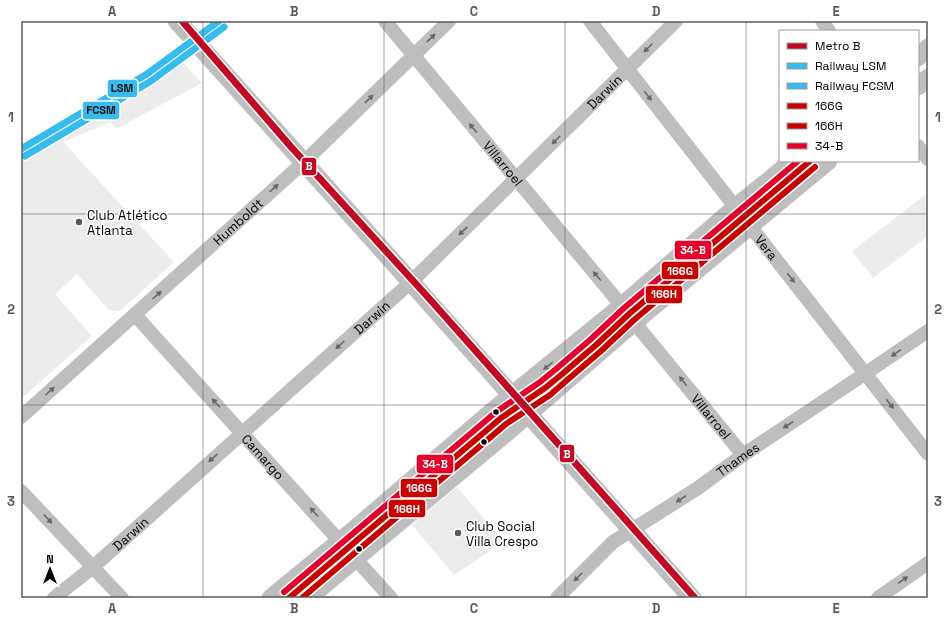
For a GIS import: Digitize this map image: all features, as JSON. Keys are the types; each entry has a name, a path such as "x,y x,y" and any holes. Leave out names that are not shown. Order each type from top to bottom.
{"main road":[{"path":"177,21 692,598"},
{"path":"919,56 928,48"},
{"path":"919,85 928,78"},
{"path":"271,598 512,395 622,306 735,208 792,162"},
{"path":"308,598 528,415 634,322 827,162"}],"street":[{"name":"Villarroel","path":"385,21 622,306"},
{"name":"Humboldt","path":"21,417 304,162 449,21"},
{"name":"Vera","path":"590,21 928,454"},
{"name":"Darwin","path":"54,598 93,567 411,282 676,21"},
{"path":"822,21 828,30"},
{"path":"919,147 928,159"},
{"name":"Camargo","path":"135,315 391,598"},
{"name":"Villarroel","path":"634,322 743,455"},
{"name":"Thames","path":"557,598 613,542 698,488 743,455 928,331"},
{"path":"21,491 122,598"},
{"path":"878,598 928,563"}],"shaded area":[{"name":"Club Atlético Atlanta","path":"180,59 202,83 116,129 110,122 63,142 174,262 120,311 109,310 77,274 55,294 92,336 21,399 21,156 143,86 141,82"},
{"path":"928,193 928,236 873,278 852,251"},
{"name":"Club Social Villa Crespo","path":"457,487 504,542 454,575 412,525"}],"metro line":[{"name":"B","path":"182,21 292,148 426,295 695,598"}],"rail line":[{"name":"LSM","path":"21,149 147,74 219,21"},
{"name":"FCSM","path":"25,156 151,81 224,27"}],"transit line":[{"name":"34-B","path":"284,592 496,412 540,382 556,369 624,308 797,162"},
{"name":"166G","path":"289,598 501,418 545,388 561,375 629,314 809,162"},
{"name":"166H","path":"302,598 506,424 550,395 634,320 815,167"}],"place":[{"name":"Club Atlético Atlanta","path":"79,222"},
{"name":"Club Social Villa Crespo","path":"458,533"}]}
